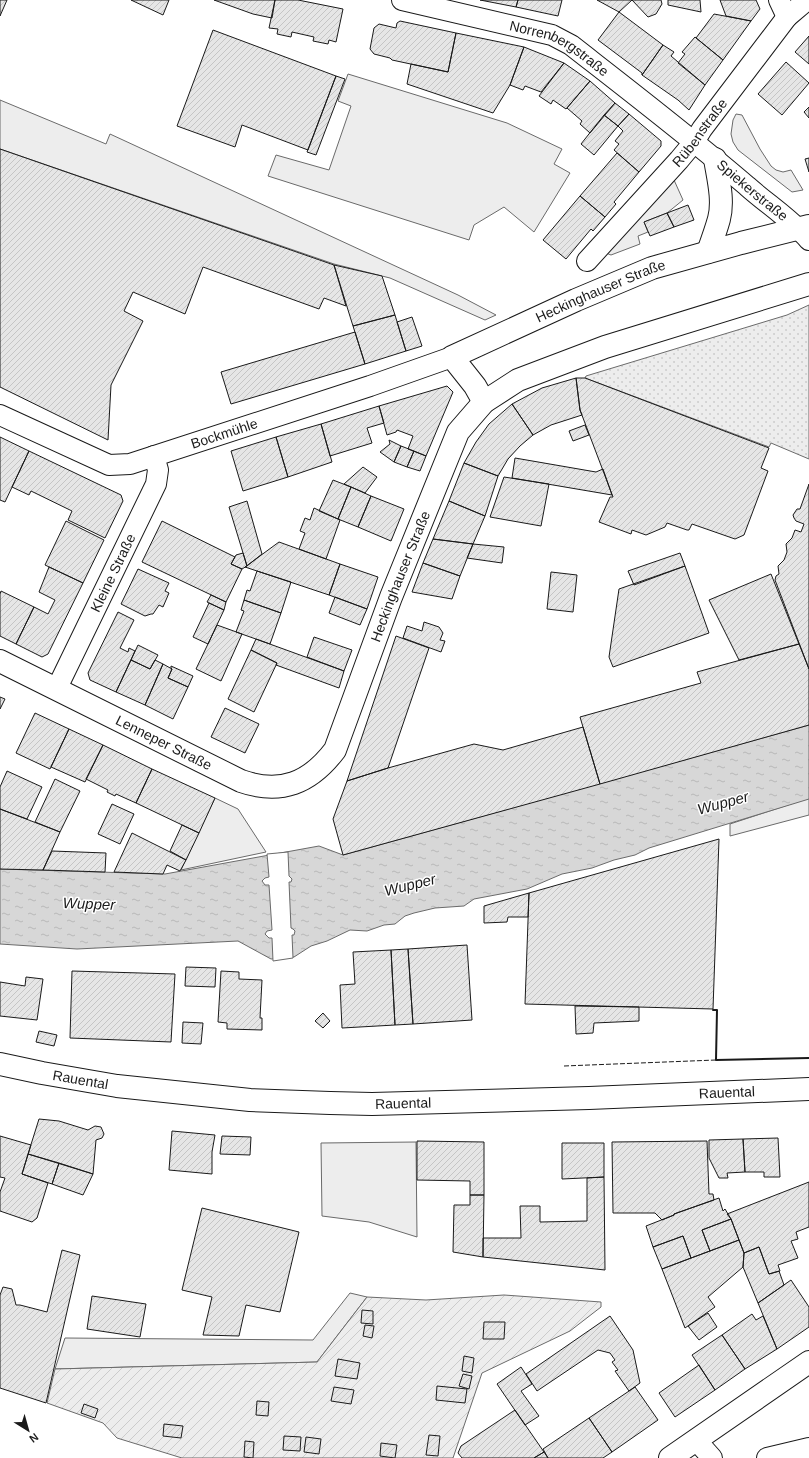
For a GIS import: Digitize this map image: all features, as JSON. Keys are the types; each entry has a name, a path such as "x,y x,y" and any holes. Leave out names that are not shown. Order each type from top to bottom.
{"main road":[{"path":"708,252 719,218 720,209 719,181 715,159"},
{"name":"Heckinghauser Straße","path":"452,357 576,300 652,268 708,252 806,231"},
{"name":"Heckinghauser Straße","path":"329,758 335,750 391,597 458,432 484,402 518,380 605,347 809,284"},
{"path":"452,357 475,386 484,402"},
{"name":"Lenneper Straße","path":"0,660 241,781 252,785 266,787 293,784 303,781 329,758"},
{"name":"Rauental","path":"0,1064 117,1086 250,1100 330,1103 372,1104 588,1098 809,1089"},
{"path":"670,1458 809,1362"}],"street":[{"name":"Norrenbergstraße","path":"402,0 552,35 571,45 694,142"},
{"name":"Rübenstraße","path":"587,261 694,142 783,9 807,0"},
{"name":"Spiekerstraße","path":"694,142 769,205 806,231"},
{"name":"Bockmühle","path":"0,415 110,465 130,464 370,386 452,357"},
{"name":"Kleine Straße","path":"57,688 156,484 158,470 154,456"},
{"path":"696,1440 712,1458"},
{"path":"767,1458 809,1448"}],"shaded area":[{"path":"348,74 507,123 562,149 554,164 570,173 534,232 504,207 474,225 469,240 268,176 276,155 329,170 351,106 338,101"},
{"path":"0,100 106,144 110,134 458,295 496,315 485,320 390,278 334,264 0,149"},
{"path":"736,114 742,115 771,166 776,170 783,172 791,170 803,190 792,192 738,150 733,142 731,134 733,120"},
{"path":"674,180 683,200 667,213 644,222 648,232 638,236 640,244 611,255 606,253"},
{"path":"809,305 809,459 771,443 769,447 585,378 586,376 787,315"},
{"path":"215,798 238,809 266,852 181,870"},
{"path":"809,798 809,815 730,836 730,824"},
{"path":"416,1142 417,1237 369,1222 322,1216 321,1143"},
{"path":"350,1293 367,1297 317,1362 55,1369 65,1338 313,1340"},
{"path":"504,1295 601,1302 601,1307 570,1331 482,1373 453,1458 182,1458 117,1438 103,1423 47,1403 55,1369 317,1362 367,1297 426,1300"}],"water":[{"name":"Wupper","path":"809,725 809,799 649,848 635,855 614,860 592,868 562,874 527,889 474,899 464,906 435,908 414,913 405,916 395,924 384,925 367,931 350,930 327,941 311,946 294,957 271,959 238,941 77,949 0,944 0,869 165,874 319,846 343,855"}],"pier":[{"path":"288,852 289,876 292,879 291,882 289,882 291,928 295,931 294,935 292,935 293,958 273,961 272,938 269,938 265,934 267,931 272,930 269,885 265,885 262,881 269,877 267,854"}],"building":[{"path":"0,0 7,0 0,16"},
{"path":"131,0 169,0 163,15"},
{"path":"214,0 275,0 272,18 253,14"},
{"path":"275,0 298,0 343,9 336,42 329,40 328,44 313,41 314,37 292,32 291,37 277,34 278,29 269,28"},
{"path":"480,0 518,0 516,7"},
{"path":"518,0 562,0 558,16 516,7"},
{"path":"597,0 632,0 619,12"},
{"path":"632,0 661,0 662,4 656,14 648,17"},
{"path":"668,0 700,0 701,12 668,5"},
{"path":"720,0 756,0 760,9 751,21 726,16"},
{"path":"619,12 663,45 642,75 642,73 598,40"},
{"path":"714,14 751,21 723,60 696,38"},
{"path":"400,21 456,33 448,72 392,60 390,58 374,54 370,49 374,28 379,24 396,28 397,23"},
{"path":"213,30 336,76 308,150 242,125 235,147 177,126"},
{"path":"456,33 524,47 510,85 493,113 407,84 411,64 448,72"},
{"path":"809,36 809,64 795,52"},
{"path":"695,37 723,60 705,85 678,63 685,54 682,52"},
{"path":"663,45 674,52 671,56 705,85 689,110 678,100 642,75"},
{"path":"524,47 564,63 541,92 525,86 523,90 510,85"},
{"path":"786,62 809,83 782,115 758,94"},
{"path":"564,63 590,81 566,109 553,100 551,104 539,96"},
{"path":"336,76 345,79 316,155 307,152"},
{"path":"590,81 615,103 590,133 580,124 582,121 567,108"},
{"path":"615,103 629,114 618,126 604,115"},
{"path":"809,107 809,118 804,112"},
{"path":"629,114 661,141 661,146 639,172 614,150 619,144 615,141 623,131 618,126"},
{"path":"604,115 618,126 594,155 581,144"},
{"path":"0,149 334,265 346,306 324,298 319,309 203,267 185,314 133,292 124,311 143,321 111,385 108,440 0,387"},
{"path":"617,153 639,172 614,202 616,204 605,217 580,196"},
{"path":"809,158 809,172 805,159"},
{"path":"580,196 605,217 593,231 591,229 566,259 543,240"},
{"path":"688,205 694,220 674,227 667,213"},
{"path":"667,213 674,227 650,236 644,222"},
{"path":"334,265 382,276 395,315 353,326"},
{"path":"395,315 406,351 365,364 353,326"},
{"path":"412,317 422,346 406,351 397,322"},
{"path":"355,332 365,364 231,404 221,372"},
{"path":"576,378 585,378 769,448 761,468 768,471 744,535 735,539 692,524 689,530 687,530 667,523 665,527 646,535 632,530 631,534 599,522 610,497 613,497 580,410"},
{"path":"576,378 582,415 551,425 533,435 512,404 542,388"},
{"path":"447,386 453,392 426,456 408,449 413,436 397,430 396,432 387,435 379,406"},
{"path":"512,404 533,435 508,459 498,476 464,463 476,442 489,424"},
{"path":"379,406 384,423 367,428 372,443 330,456 321,424"},
{"path":"321,424 332,462 288,477 276,437"},
{"path":"585,425 589,435 573,441 569,431"},
{"path":"0,437 29,451 5,502 0,500"},
{"path":"276,437 288,477 243,491 231,451"},
{"path":"389,440 401,446 394,462 380,452 390,444"},
{"path":"401,446 414,451 407,467 394,462"},
{"path":"29,451 121,495 123,501 105,538 68,520 72,511 31,491 29,495 12,487"},
{"path":"414,451 426,456 420,471 407,467"},
{"path":"515,458 596,472 603,469 612,495 512,478"},
{"path":"464,463 498,476 485,516 449,501"},
{"path":"363,467 377,477 365,493 344,484"},
{"path":"504,477 549,484 541,526 490,517"},
{"path":"333,480 351,487 338,519 319,511"},
{"path":"809,484 809,669 775,580 776,576 779,574 778,566 784,560 787,552 786,544 792,538 795,530 801,532 804,524 796,521 793,515 797,509 800,509"},
{"path":"351,487 371,496 358,527 338,519"},
{"path":"371,496 404,509 391,541 358,527"},
{"path":"247,501 262,554 247,566 229,507"},
{"path":"449,501 485,516 473,544 433,539"},
{"path":"314,508 340,520 326,559 299,549 305,533 300,531 305,518 310,520"},
{"path":"66,521 104,540 83,583 45,565"},
{"path":"162,521 235,557 231,564 242,569 226,602 142,562"},
{"path":"433,539 473,544 460,576 423,563"},
{"path":"279,542 340,564 329,595 245,567"},
{"path":"473,544 504,547 502,563 467,558"},
{"path":"243,553 247,566 242,569 231,564 236,555"},
{"path":"680,553 685,566 634,585 628,571"},
{"path":"423,563 460,576 452,599 412,592"},
{"path":"340,564 378,577 367,609 329,595"},
{"path":"685,566 709,633 613,667 609,657 619,589"},
{"path":"49,567 83,583 48,654 42,657 16,644 34,607 48,614 55,600 39,592"},
{"path":"138,569 169,583 165,591 169,593 163,607 159,605 153,614 145,616 121,604"},
{"path":"257,571 291,582 281,613 244,600 247,590 250,591"},
{"path":"551,572 577,575 573,612 547,609"},
{"path":"771,574 799,644 739,660 709,600"},
{"path":"1,591 34,607 16,644 0,636"},
{"path":"211,595 226,602 224,610 207,602"},
{"path":"335,597 367,609 360,625 329,613"},
{"path":"244,600 281,613 270,644 236,632 244,611 241,610"},
{"path":"209,603 224,610 208,644 193,637"},
{"path":"118,612 134,620 120,648 128,652 129,648 135,651 116,692 90,680 88,673"},
{"path":"424,622 439,627 443,633 440,640 445,641 441,652 403,638 407,626 422,631"},
{"path":"217,625 242,634 221,681 196,669"},
{"path":"396,636 429,648 388,768 347,781"},
{"path":"314,637 352,650 344,671 307,657"},
{"path":"256,639 344,671 339,688 276,665 277,663 251,650"},
{"path":"799,644 809,669 809,725 600,784 580,717 701,683 697,672"},
{"path":"138,645 158,655 150,669 131,660"},
{"path":"251,650 277,663 254,712 228,699"},
{"path":"131,660 150,669 155,660 163,664 145,705 116,692"},
{"path":"163,664 172,669 168,678 188,687 173,719 145,705"},
{"path":"171,666 193,676 188,687 168,678 172,669"},
{"path":"0,697 5,699 0,709"},
{"path":"225,708 259,724 245,753 211,737"},
{"path":"35,713 69,729 50,769 16,753"},
{"path":"583,727 600,784 343,855 333,819 347,781 474,744 503,750"},
{"path":"69,729 103,745 85,782 51,767"},
{"path":"103,745 152,769 136,803 116,794 115,796 107,792 108,790 86,779"},
{"path":"152,769 215,798 199,833 136,803"},
{"path":"7,771 42,787 27,819 0,809 0,787"},
{"path":"55,779 80,791 60,832 35,822"},
{"path":"112,804 134,814 120,844 98,834"},
{"path":"0,809 60,832 43,870 0,869"},
{"path":"182,825 199,833 186,860 170,851"},
{"path":"132,833 186,860 180,871 167,865 163,874 114,872"},
{"path":"719,839 713,1009 525,1004 529,893"},
{"path":"52,851 106,853 105,872 43,870"},
{"path":"529,893 528,917 508,917 507,922 484,923 484,906"},
{"path":"467,945 472,1020 413,1024 408,949"},
{"path":"408,949 413,1024 395,1025 391,950"},
{"path":"391,950 395,1025 342,1028 340,985 355,984 353,952"},
{"path":"186,967 216,968 215,987 185,986"},
{"path":"72,971 175,974 171,1042 70,1038"},
{"path":"221,971 239,972 239,979 262,980 260,1018 262,1018 262,1030 227,1029 227,1023 218,1022"},
{"path":"26,977 43,979 37,1020 0,1016 0,982 25,986"},
{"path":"575,1006 639,1007 639,1021 594,1023 593,1033 576,1034"},
{"path":"323,1013 330,1021 323,1028 315,1021"},
{"path":"183,1022 203,1023 201,1044 182,1043"},
{"path":"39,1031 57,1035 54,1046 36,1042"},
{"path":"39,1119 59,1121 88,1130 95,1126 101,1127 104,1134 102,1138 96,1140 93,1174 28,1154"},
{"path":"172,1131 215,1135 212,1152 212,1174 169,1170"},
{"path":"0,1136 31,1145 22,1174 48,1183 37,1218 32,1222 0,1211 0,1192 5,1178 0,1177"},
{"path":"222,1136 251,1137 250,1155 220,1154"},
{"path":"778,1138 780,1177 764,1177 764,1172 745,1172 743,1139"},
{"path":"743,1139 745,1172 727,1173 728,1178 719,1178 709,1158 709,1140"},
{"path":"417,1141 484,1142 484,1195 470,1195 470,1181 417,1180"},
{"path":"707,1141 709,1194 713,1194 714,1200 674,1214 662,1220 655,1213 613,1213 612,1142"},
{"path":"562,1143 604,1143 604,1177 562,1179"},
{"path":"28,1154 59,1163 52,1184 22,1174"},
{"path":"59,1163 93,1174 83,1195 52,1184"},
{"path":"604,1177 605,1270 483,1257 483,1238 521,1238 520,1206 540,1206 540,1222 587,1221 587,1178"},
{"path":"809,1182 809,1227 796,1232 798,1239 791,1241 798,1258 778,1265 780,1271 769,1274 759,1247 744,1253 731,1219 727,1214"},
{"path":"470,1195 484,1195 483,1257 453,1252 454,1205 470,1205"},
{"path":"719,1198 723,1211 725,1209 731,1219 702,1230 710,1251 691,1258 683,1236 653,1247 646,1226"},
{"path":"202,1208 299,1232 280,1312 246,1305 239,1336 203,1335 212,1297 182,1290"},
{"path":"731,1219 739,1240 710,1251 702,1230"},
{"path":"683,1236 691,1258 662,1269 653,1247"},
{"path":"739,1240 744,1253 743,1267 708,1297 715,1307 685,1328 662,1269"},
{"path":"759,1247 769,1274 779,1271 784,1285 758,1303 743,1267 744,1253"},
{"path":"62,1250 80,1255 46,1403 0,1388 0,1295 3,1287 12,1289 16,1305 47,1312"},
{"path":"791,1280 809,1307 809,1327 777,1349 758,1303"},
{"path":"92,1296 146,1304 140,1337 87,1329"},
{"path":"362,1310 373,1311 373,1324 361,1323"},
{"path":"708,1313 717,1327 699,1340 688,1326"},
{"path":"752,1314 756,1320 763,1316 777,1349 745,1369 722,1335"},
{"path":"610,1316 633,1350 640,1383 629,1391 615,1371 618,1370 612,1362 615,1360 610,1353 598,1350 537,1391 526,1374"},
{"path":"484,1322 505,1322 504,1339 483,1339"},
{"path":"365,1325 374,1326 372,1338 363,1336"},
{"path":"722,1335 745,1369 715,1390 692,1355"},
{"path":"464,1356 474,1358 472,1373 462,1371"},
{"path":"338,1359 360,1363 357,1379 335,1376"},
{"path":"699,1365 715,1390 675,1417 659,1393"},
{"path":"521,1367 532,1384 521,1391 539,1416 525,1425 497,1384"},
{"path":"463,1374 472,1376 469,1389 459,1386"},
{"path":"437,1386 467,1389 465,1403 436,1400"},
{"path":"334,1387 354,1390 351,1404 331,1401"},
{"path":"635,1387 658,1420 612,1452 589,1418"},
{"path":"257,1401 269,1402 268,1416 256,1415"},
{"path":"84,1404 98,1409 95,1418 81,1413"},
{"path":"515,1410 544,1452 534,1458 462,1458 458,1453 461,1446"},
{"path":"589,1418 612,1452 603,1458 548,1458 543,1449"},
{"path":"164,1424 183,1426 181,1438 163,1436"},
{"path":"429,1435 440,1436 438,1456 426,1455"},
{"path":"284,1436 301,1437 300,1451 283,1450"},
{"path":"306,1437 321,1439 319,1454 304,1452"},
{"path":"245,1441 254,1442 253,1458 244,1457"},
{"path":"381,1443 397,1445 395,1458 380,1456"},
{"path":"544,1452 548,1458 534,1458"}],"fence":[{"path":"564,1066 716,1060"}],"wall":[{"path":"713,1010 717,1010 716,1060 809,1058"}]}
